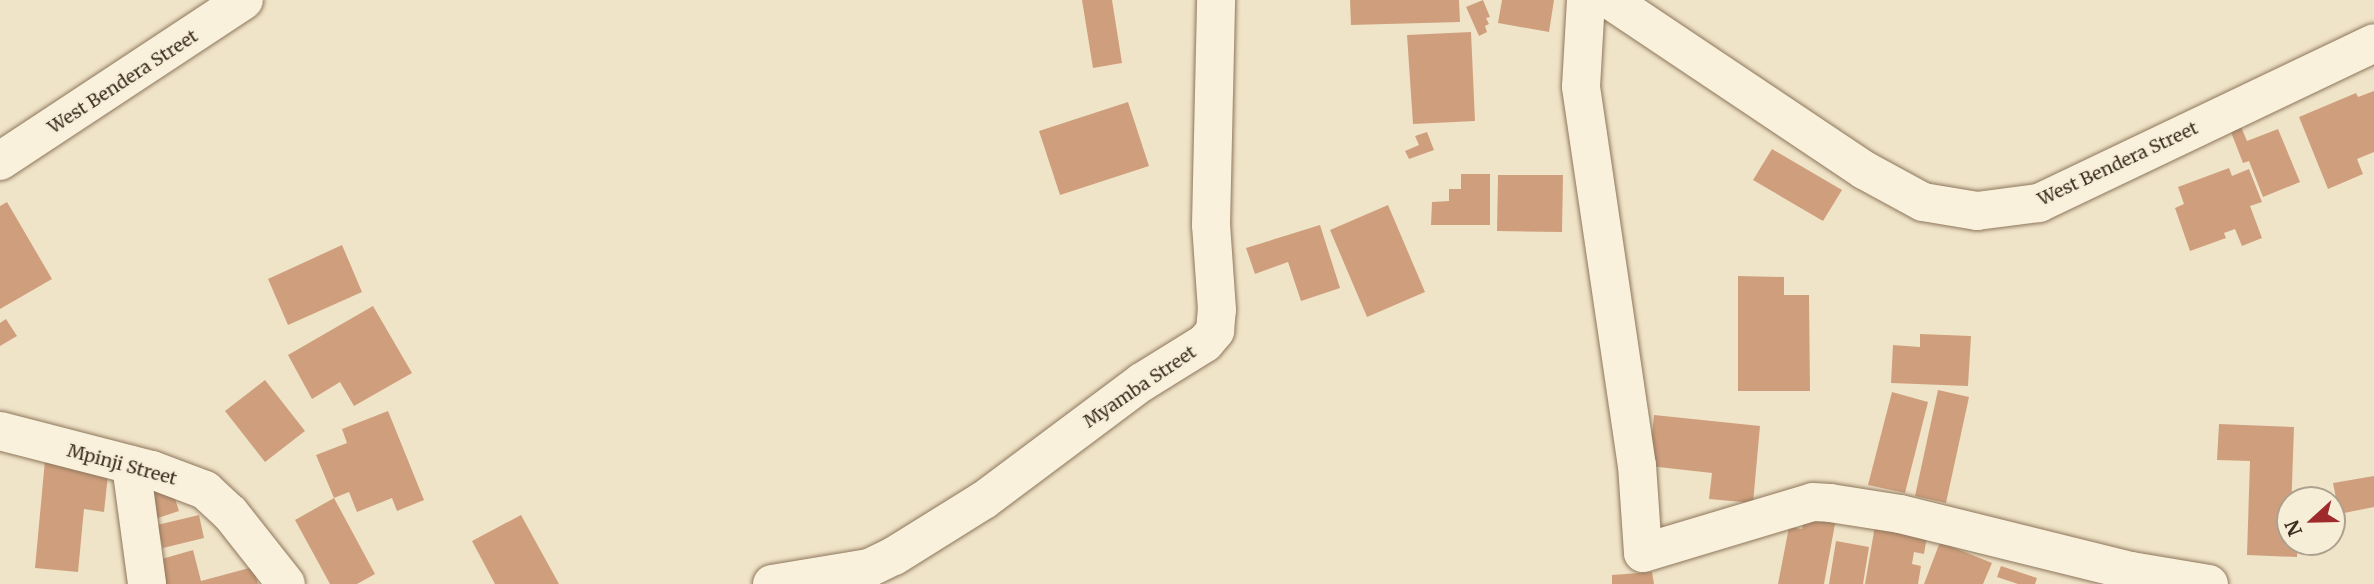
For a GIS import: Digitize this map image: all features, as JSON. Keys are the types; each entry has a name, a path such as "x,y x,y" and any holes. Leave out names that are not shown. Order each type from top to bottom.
{"street":[{"name":"West Bendera Street","path":"0,162 244,0"},
{"name":"Myamba Street","path":"772,584 870,576 984,500 1142,382 1205,343 1215,331 1217,310 1211,225 1216,0"},
{"path":"1586,0 1581,87 1636,465 1643,553 1813,502 1830,502 1900,514 2132,572 2209,584"},
{"name":"West Bendera Street","path":"1610,0 1864,170 1923,202 1978,211 2039,204 2374,43"},
{"name":"Mpinji Street","path":"0,431 152,470 205,490 230,513 286,584"},
{"path":"131,465 147,584"}],"building":[{"path":"1082,0 1112,0 1122,63 1093,68"},
{"path":"1350,0 1459,0 1460,22 1351,25"},
{"path":"1483,0 1490,17 1486,18 1489,24 1485,26 1487,32 1479,36 1466,7"},
{"path":"1502,0 1554,0 1549,32 1498,23"},
{"path":"1471,32 1475,121 1413,124 1407,35"},
{"path":"2374,91 2374,152 2357,159 2363,174 2328,189 2299,117 2356,93 2358,97"},
{"path":"1128,102 1149,166 1060,195 1039,131"},
{"path":"2236,115 2247,141 2278,129 2300,182 2263,197 2249,161 2243,163 2226,119"},
{"path":"1427,132 1434,150 1409,159 1405,151 1419,145 1415,136"},
{"path":"1772,149 1842,190 1823,221 1753,180"},
{"path":"2229,168 2232,176 2249,169 2262,202 2250,206 2262,238 2242,246 2235,229 2224,233 2226,238 2190,251 2175,208 2184,204 2178,187"},
{"path":"1461,174 1490,174 1490,225 1431,225 1432,202 1449,201 1449,189 1461,189"},
{"path":"1498,175 1563,175 1562,232 1497,231"},
{"path":"7,202 52,279 0,309 0,206"},
{"path":"1388,205 1425,292 1367,317 1330,230"},
{"path":"1320,225 1340,288 1301,301 1288,262 1255,274 1246,248"},
{"path":"342,245 362,292 288,325 268,279"},
{"path":"1738,276 1784,277 1784,295 1809,295 1810,391 1738,391"},
{"path":"373,306 412,373 354,406 340,382 312,399 288,355"},
{"path":"6,319 17,336 0,346 0,323"},
{"path":"1920,334 1971,336 1968,386 1891,383 1893,345 1920,347"},
{"path":"265,380 305,431 265,462 225,411"},
{"path":"1938,390 1969,397 1946,503 1915,496"},
{"path":"1892,392 1928,402 1905,493 1868,485"},
{"path":"388,411 424,500 397,511 392,498 357,512 349,492 334,498 316,455 347,443 342,429"},
{"path":"1654,415 1760,426 1753,503 1709,499 1712,473 1649,466"},
{"path":"2219,424 2294,427 2292,486 2276,486 2276,556 2297,557 2247,555 2250,461 2217,460"},
{"path":"45,460 109,466 104,512 84,509 78,572 35,568"},
{"path":"2374,476 2374,507 2346,513 2346,486 2334,486 2333,483"},
{"path":"169,480 179,511 152,520 141,489"},
{"path":"334,498 375,574 357,584 330,584 295,520"},
{"path":"1806,508 1837,513 1824,584 1778,584 1789,527 1802,529"},
{"path":"199,515 204,538 163,548 157,525"},
{"path":"521,515 559,584 495,584 472,541"},
{"path":"1876,520 1928,530 1924,554 1914,552 1912,564 1921,566 1918,584 1865,584"},
{"path":"1836,541 1869,547 1863,584 1829,584"},
{"path":"1940,542 1992,563 1983,584 1924,584"},
{"path":"193,550 201,581 253,567 258,584 162,584 155,561"},
{"path":"2001,566 2037,578 2035,584 2018,584 1997,577"},
{"path":"1652,572 1654,584 1612,584 1612,575"}]}
